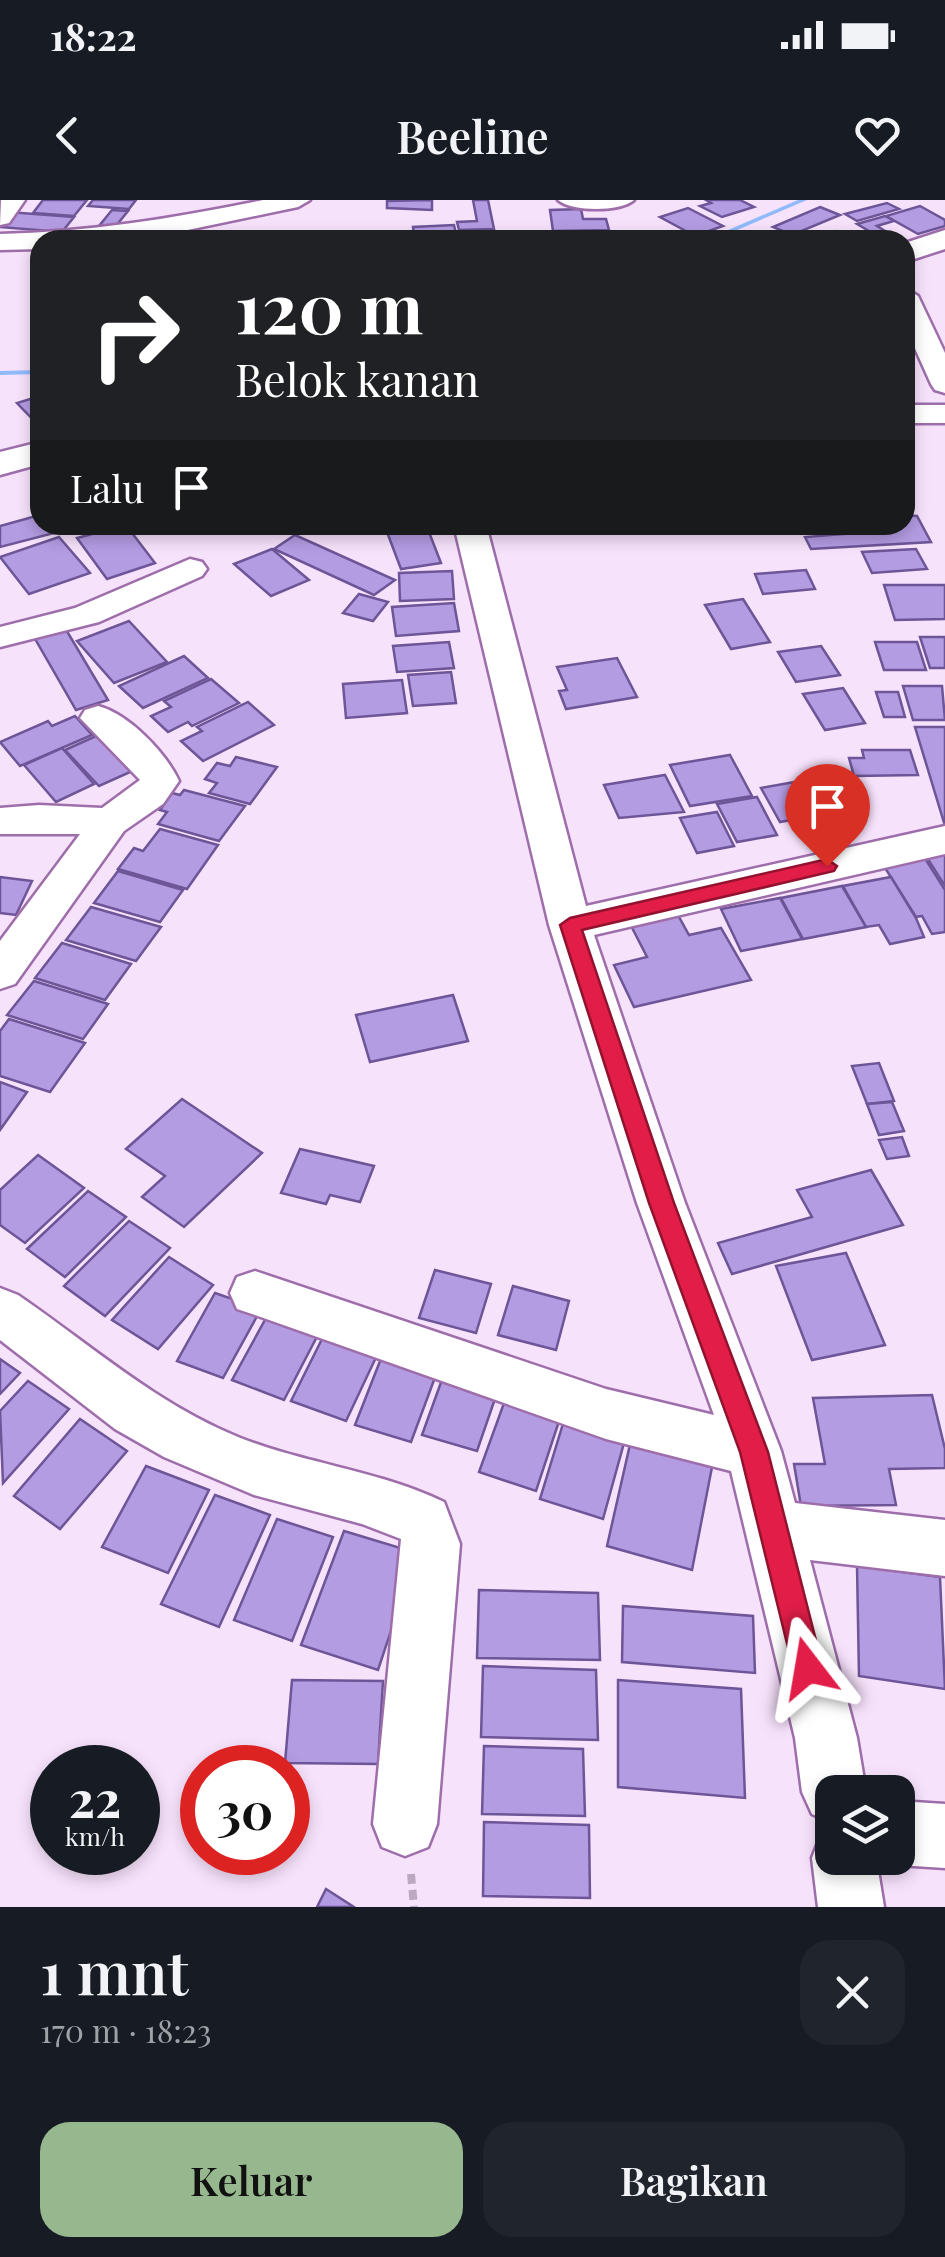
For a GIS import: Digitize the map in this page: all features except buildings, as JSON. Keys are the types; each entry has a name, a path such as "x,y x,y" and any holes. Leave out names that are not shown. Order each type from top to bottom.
{"street":[{"path":"0,218 13,200"},
{"path":"140,230 184,225 298,200"},
{"path":"570,200 622,200"},
{"path":"915,250 945,239"},
{"path":"0,242 30,241"},
{"path":"915,309 934,335 928,352 945,384"},
{"path":"915,414 945,414"},
{"path":"0,464 30,456"},
{"path":"472,535 570,925 648,1166 754,1452 826,1738 831,1775"},
{"path":"0,638 86,615 190,569"},
{"path":"0,973 110,822 149,795 160,775 98,718"},
{"path":"0,821 39,818 110,822"},
{"path":"570,925 945,840"},
{"path":"255,1292 606,1414 754,1452"},
{"path":"0,1311 48,1342 98,1386 180,1438 256,1469 400,1508 424,1521 431,1544 404,1824"},
{"path":"772,1528 945,1548"},
{"path":"915,1834 945,1836"},
{"path":"846,1875 851,1907"}],"waterway":[{"path":"732,230 804,200"},
{"path":"0,373 30,372"}],"route":[{"path":"808,1668 754,1452 661,1203 570,925 827,866"}]}
